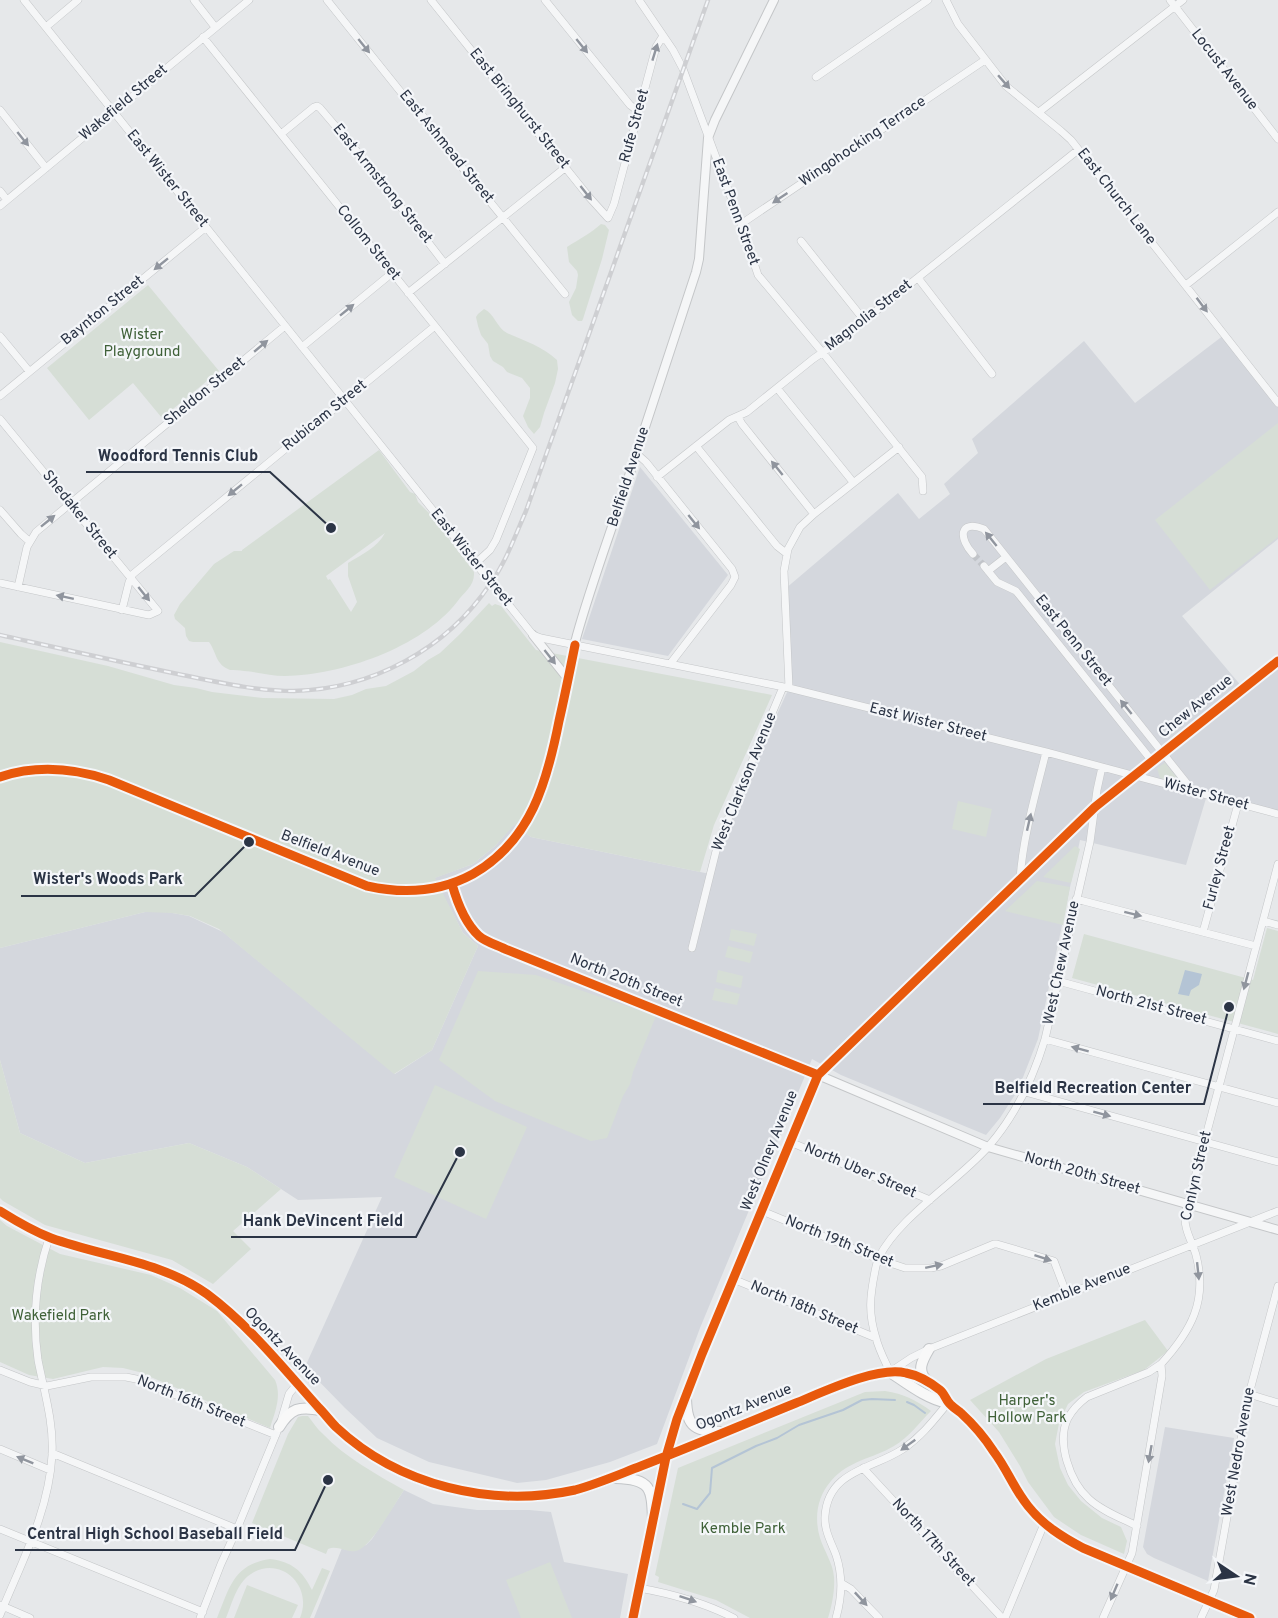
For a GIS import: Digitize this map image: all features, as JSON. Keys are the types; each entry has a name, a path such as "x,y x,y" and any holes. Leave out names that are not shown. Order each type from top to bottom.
{"main road":[{"name":"Ogontz Avenue","path":"0,1211 49,1238 138,1262 174,1276 206,1294 266,1347 335,1426 368,1453 404,1472 442,1486 472,1493 511,1497 543,1495 577,1489 666,1457 870,1375 900,1371 910,1374 942,1392 948,1403 987,1443 1006,1470 1017,1491 1044,1524 1083,1548 1250,1618"},
{"path":"928,1383 920,1369 929,1348"},
{"name":"Ogontz Avenue","path":"890,1372 939,1401 948,1403"},
{"path":"686,1395 687,1414 692,1424 704,1431 724,1432"},
{"path":"278,1431 284,1419 296,1409 301,1407 321,1410"},
{"path":"609,1478 628,1478 648,1487 652,1499 653,1520"}],"street":[{"name":"East Wister Street","path":"24,0 533,635 786,687 1133,776"},
{"path":"46,27 78,0"},
{"path":"194,0 215,27"},
{"name":"Wakefield Street","path":"0,206 249,0"},
{"name":"East Ashmead Street","path":"327,0 565,294"},
{"name":"East Bringhurst Street","path":"431,0 608,218"},
{"path":"545,0 630,105 638,111"},
{"name":"East Penn Street","path":"639,0 682,69 758,275 922,477 923,491"},
{"name":"Belfield Avenue","path":"0,777 47,769 88,773 367,886 388,890 412,891 452,884 479,870 497,857 527,821 548,770 575,645 696,272 699,259 708,138 774,0"},
{"path":"816,77 928,0"},
{"name":"East Church Lane","path":"946,0 958,24 985,60 1010,89 1065,134 1278,403"},
{"path":"1039,112 1173,3 1183,0"},
{"name":"Locust Avenue","path":"1173,3 1278,139"},
{"name":"Rufe Street","path":"608,218 614,204 656,47 663,36"},
{"name":"Collom Street","path":"203,37 533,448 499,536 490,550 476,563"},
{"name":"Wingohocking Terrace","path":"741,224 985,60"},
{"name":"East Armstrong Street","path":"281,134 317,106 366,162 445,264"},
{"path":"0,110 46,168"},
{"name":"Magnolia Street","path":"657,477 729,420 747,412 823,353 1078,150"},
{"path":"408,293 566,167"},
{"path":"0,191 7,200"},
{"path":"1186,285 1278,212"},
{"name":"Baynton Street","path":"0,396 206,227"},
{"path":"801,241 864,320"},
{"path":"302,347 392,273"},
{"path":"918,278 992,374"},
{"name":"Sheldon Street","path":"29,541 36,532 285,326"},
{"name":"Rubicam Street","path":"130,578 435,326"},
{"path":"0,336 29,371"},
{"path":"777,388 853,482"},
{"path":"738,417 814,514"},
{"name":"Shedaker Street","path":"0,419 158,611 149,615 122,609"},
{"path":"696,446 777,546 786,553"},
{"name":"West Clarkson Avenue","path":"692,948 718,843 790,678 784,571 786,553 792,538 814,514 899,447"},
{"path":"637,454 646,462 732,569 735,576 731,585 670,664"},
{"path":"0,510 29,541 18,587"},
{"name":"East Penn Street","path":"973,554 962,537 963,532 974,526 984,530 1193,791"},
{"name":"East Penn Street","path":"1006,557 986,569 997,582 1016,591 1152,761"},
{"path":"0,583 122,609 130,578"},
{"path":"533,635 568,679"},
{"name":"Chew Avenue","path":"1133,776 1278,661"},
{"path":"1020,879 1028,826 1046,752"},
{"name":"West Chew Avenue","path":"878,1259 894,1235 988,1147 1025,1092 1045,1039 1090,842 1102,767"},
{"name":"West Olney Avenue","path":"633,1618 666,1457 677,1419 818,1075 1095,807 1133,776"},
{"name":"Wister Street","path":"1133,776 1278,814"},
{"name":"Furley Street","path":"1203,932 1238,804"},
{"name":"Conlyn Street","path":"1161,1364 1181,1342 1194,1318 1200,1276 1193,1245 1186,1229 1187,1204 1278,864"},
{"name":"North 20th Street","path":"452,884 457,900 469,923 480,937 506,949 818,1075 988,1147 1278,1230"},
{"path":"1076,899 1256,946"},
{"path":"1263,921 1278,925"},
{"name":"North 21st Street","path":"1058,981 1278,1041"},
{"path":"1045,1039 1278,1103"},
{"path":"1025,1092 1278,1162"},
{"name":"North Uber Street","path":"790,1142 930,1200"},
{"name":"North 19th Street","path":"762,1211 905,1268 941,1266 997,1244 1054,1261 1067,1295"},
{"name":"Kemble Avenue","path":"890,1372 929,1348 1278,1211"},
{"path":"0,1615 43,1508 50,1470 51,1428 36,1346 35,1305 39,1274 49,1238"},
{"path":"878,1259 870,1293 871,1318 876,1338 890,1372"},
{"name":"North 18th Street","path":"733,1279 876,1338"},
{"name":"West Nedro Avenue","path":"1202,1618 1214,1590 1249,1394 1277,1291"},
{"path":"1103,1618 1132,1553 1137,1526 1162,1376 1161,1364 1080,1401 1067,1419 1064,1434 1069,1469 1083,1493 1101,1508 1137,1526"},
{"name":"North 16th Street","path":"0,1370 43,1386 98,1377 136,1379 278,1431"},
{"path":"0,1529 202,1615 221,1564 278,1431 290,1394 297,1384"},
{"path":"1249,1394 1278,1403"},
{"path":"836,1618 842,1594 837,1558 826,1530 825,1517 828,1502 837,1485 845,1477 888,1458 912,1443 925,1432 948,1403"},
{"path":"0,1449 50,1470"},
{"path":"52,1453 237,1529"},
{"name":"North 17th Street","path":"863,1468 1003,1618"},
{"path":"1003,1618 1044,1524"},
{"path":"841,1583 851,1589 879,1618"},
{"path":"639,1588 682,1597 717,1609 734,1618"},
{"path":"2,1606 30,1618"}],"shaded area":[{"path":"1224,335 1278,403 1278,539 1182,616 1243,688 1278,661 1278,814 1207,795 1186,865 1080,840 1038,1039 1018,1090 986,1135 841,1075 812,1059 700,1328 657,1444 610,1462 546,1480 517,1483 429,1462 377,1438 305,1367 382,1197 298,1200 247,1167 189,1143 85,1163 20,1133 0,1060 0,948 145,912 167,912 189,916 223,932 395,1074 432,1050 478,946 463,933 434,878 473,864 495,846 514,824 531,837 710,874 717,846 789,688 785,589 898,493 919,519 950,494 944,484 978,453 972,439 1084,341 1135,403"},
{"path":"640,467 728,575 668,656 582,639"},
{"path":"1165,1427 1234,1438 1208,1581 1154,1558 1147,1554 1143,1547"},
{"path":"404,1490 433,1504 477,1510 551,1512 564,1562 628,1574 620,1618 314,1618 342,1548 346,1550 366,1545"}],"green space":[{"path":"601,224 609,230 583,319 578,321 572,315 569,302 576,288 578,275 569,262 567,247"},
{"name":"Wister Playground","path":"148,285 219,371 162,418 133,383 89,420 47,368"},
{"path":"484,309 504,331 539,347 557,360 555,383 540,427 534,434 523,416 530,398 530,388 522,378 507,372 490,356 488,344 481,335 476,317"},
{"path":"1278,423 1278,537 1210,590 1155,520"},
{"path":"379,450 474,572 474,577 468,588 442,618 423,633 378,656 355,664 307,674 285,676 230,670 219,661 209,642 189,641 185,628 175,619 174,615 180,604 214,564 234,551 242,550","holes":["385,533 378,543 348,563 348,576 357,602 351,612 326,576"]},
{"path":"489,603 492,606 495,604 501,606 536,650 772,695 714,825 700,872 531,837 514,825 495,846 473,864 435,878 463,933 478,946 432,1050 394,1074 219,929 190,916 145,912 0,948 0,642 108,666 174,685 212,692 263,698 334,699 366,689 386,686 414,671 440,653"},
{"path":"1165,763 1183,785 1160,778 1157,768"},
{"path":"958,801 992,809 986,837 952,829"},
{"path":"1075,846 1080,849 1071,883 1043,877"},
{"path":"1037,881 1070,887 1063,925 1005,911"},
{"path":"1267,928 1278,931 1278,1034 1072,978 1084,934 1253,980"},
{"path":"731,929 757,934 754,946 729,940"},
{"path":"728,946 753,952 750,963 725,957"},
{"path":"718,970 743,976 741,988 716,982"},
{"path":"478,971 536,975 656,1016 607,1138 591,1141 495,1101 439,1060"},
{"path":"715,988 740,994 737,1005 712,1000"},
{"path":"0,1060 20,1133 85,1163 189,1143 247,1167 281,1189 233,1231 251,1249 213,1284 172,1260 45,1225 3,1201 0,1198"},
{"path":"435,1085 527,1127 486,1219 394,1177"},
{"name":"Wakefield Park","path":"0,1220 60,1254 151,1275 180,1288 217,1311 275,1380 278,1398 270,1428 139,1372 123,1368 103,1367 53,1379 29,1375 0,1362"},
{"name":"Harper's Hollow Park","path":"1145,1320 1168,1351 1144,1370 1084,1392 1068,1404 1059,1423 1055,1444 1060,1468 1068,1485 1081,1501 1102,1518 1121,1527 1127,1541 1124,1554 1081,1535 1054,1517 1028,1482 999,1432 970,1400 1046,1359"},
{"name":"Kemble Park","path":"885,1391 910,1398 931,1411 899,1442 845,1468 826,1487 817,1515 818,1530 834,1577 833,1598 828,1618 750,1618 716,1600 658,1582 659,1577 655,1575 678,1468 865,1392"},
{"path":"308,1416 332,1443 351,1458 404,1490 369,1542 356,1551 332,1548 328,1549 326,1554 252,1523 288,1434 298,1417"},
{"path":"270,1559 296,1568 312,1590 322,1568 330,1571 310,1618 300,1618 303,1605 302,1592 296,1582 288,1574 278,1569 267,1568 255,1572 244,1580 226,1618 217,1618 234,1579 240,1572 248,1566"},
{"path":"550,1562 572,1618 521,1618 506,1580"},
{"path":"247,1585 298,1605 292,1618 234,1618"}],"water":[{"path":"1185,970 1202,974 1199,985 1191,990 1189,996 1178,994"}],"waterway":[{"path":"683,1504 697,1509 710,1493 712,1468 756,1446 777,1438 799,1425 843,1410 862,1400 895,1400"},
{"path":"907,1402 925,1413"}],"tunnel":[{"path":"973,554 984,566"}],"railway":[{"path":"0,635 218,682 294,691 351,683 379,673 430,646 452,628 496,576 526,511 708,0"}],"cycle path":[{"path":"0,777 41,770 68,771 95,776 367,886 394,890 421,890 448,885 473,874 493,860 523,827 542,788 549,766 575,645"},
{"path":"633,1618 666,1457 677,1419 818,1075 1095,807 1278,661"},
{"path":"452,884 466,919 474,931 485,940 818,1075"},
{"path":"0,1211 51,1238 151,1267 189,1283 223,1306 238,1320 336,1427 361,1447 417,1478 480,1494 543,1495 575,1490 850,1381 880,1373 910,1374 940,1390 949,1403 974,1426 999,1459 1028,1506 1053,1530 1083,1548 1250,1618"}],"place":[{"name":"Woodford Tennis Club","path":"331,528"},
{"name":"Wister's Woods Park","path":"249,842"},
{"name":"Belfield Recreation Center","path":"1229,1007"},
{"name":"Hank DeVincent Field","path":"460,1152"},
{"name":"Central High School Baseball Field","path":"328,1480"}]}
